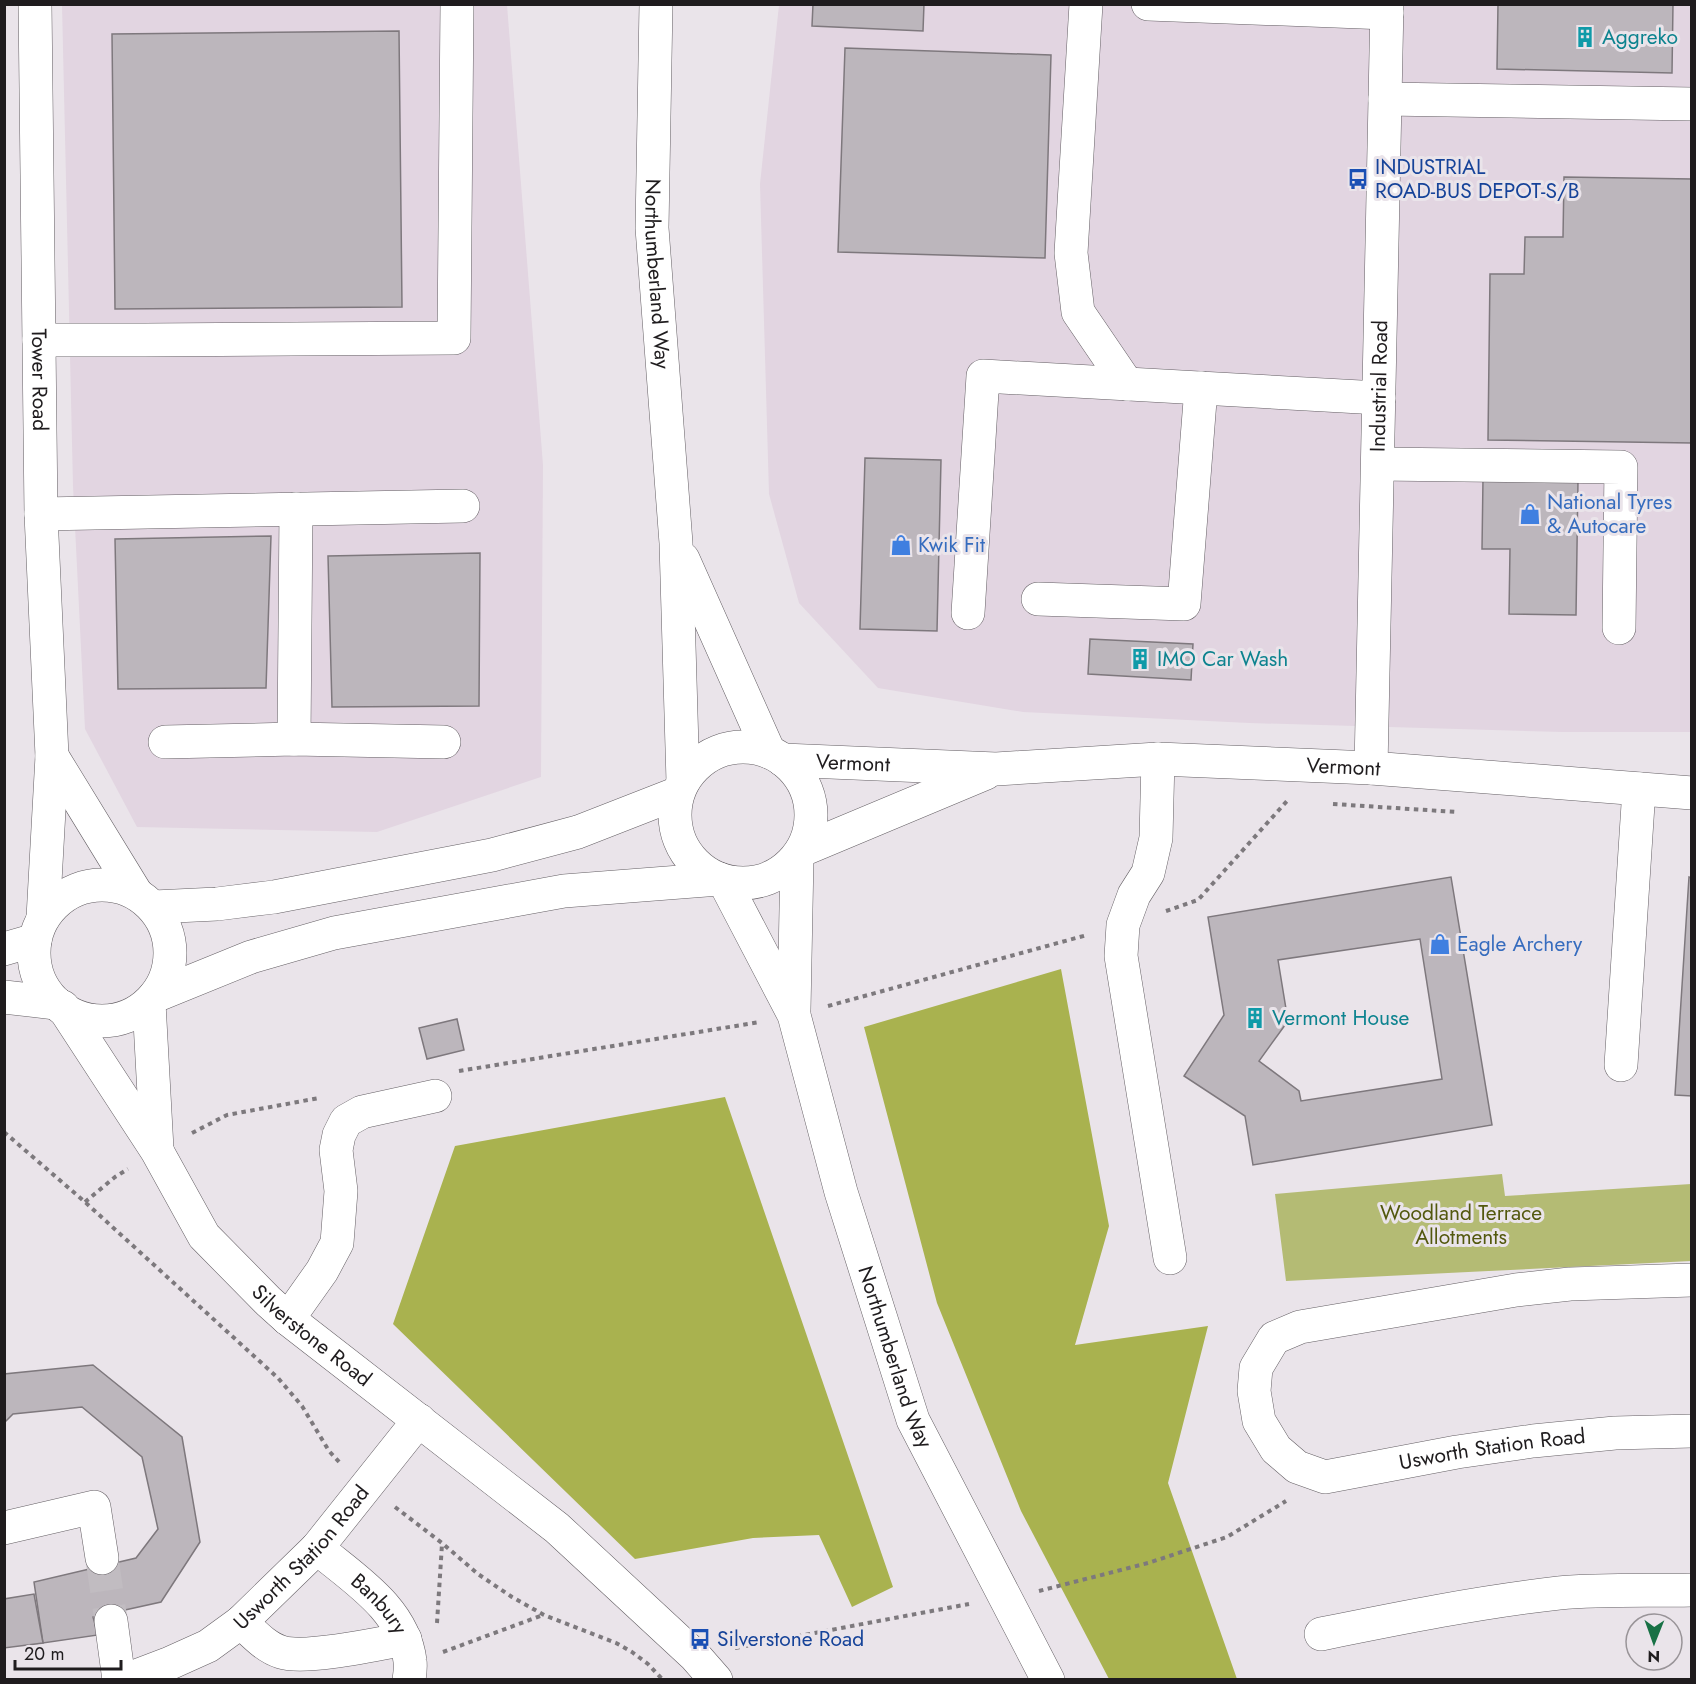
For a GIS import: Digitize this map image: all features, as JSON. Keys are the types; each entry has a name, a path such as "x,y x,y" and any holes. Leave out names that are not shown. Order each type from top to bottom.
{"street":[{"name":"Tower Road","path":"28,936 52,756 41,513 35,4"},
{"path":"39,340 454,338 456,4"},
{"name":"Northumberland Way","path":"656,4 652,228 676,543 681,787"},
{"path":"1086,4 1071,253 1078,312 1127,384"},
{"path":"1148,4 1387,9"},
{"name":"Industrial Road","path":"1371,768 1387,9"},
{"path":"1385,99 1692,104"},
{"path":"968,613 983,376 1379,398"},
{"path":"1038,599 1184,604 1201,388"},
{"path":"1378,464 1621,467 1619,628"},
{"path":"41,513 463,506"},
{"path":"294,739 296,509"},
{"name":"Northumberland Way","path":"676,543 776,756"},
{"path":"165,742 294,739 444,742"},
{"path":"681,787 578,832 492,855 274,897 217,904 145,900 116,886 95,885 75,891 57,902 28,936 34,963 42,985 59,1005 72,1014 92,1020 112,1020 132,1015 152,1000 251,957 334,933 564,891 722,880 744,884 764,881 782,872 799,854 810,831 811,811 807,791 797,774 776,756 750,747 730,748 711,755 695,766 681,787 675,814 677,834 686,854 701,869 722,880"},
{"name":"Tower Road","path":"52,756 145,900"},
{"name":"Vermont","path":"776,756 996,769 1158,759 1371,768 1692,792"},
{"path":"1158,759 1156,838 1148,873 1134,896 1122,925 1121,956 1170,1258"},
{"name":"Vermont","path":"799,854 996,769"},
{"path":"1621,1065 1639,789"},
{"name":"Northumberland Way","path":"794,1015 799,854"},
{"name":"Northumberland Way","path":"722,880 794,1015 841,1192 913,1420 1048,1680"},
{"path":"145,900 164,923 170,942 170,961 165,980 152,1000"},
{"path":"4,997 59,1005"},
{"name":"Silverstone Road","path":"152,1000 157,1150"},
{"name":"Silverstone Road","path":"59,1005 157,1150 204,1236 288,1320 557,1528 705,1668"},
{"path":"288,1320 322,1271 338,1243 341,1191 336,1150 339,1135 346,1121 362,1112 435,1096"},
{"path":"1311,1472 1276,1449 1259,1421 1254,1391 1256,1368 1274,1338 1300,1327 1516,1290 1570,1284 1692,1280"},
{"name":"Usworth Station Road","path":"126,1680 208,1646 241,1622 317,1548 418,1420"},
{"name":"Usworth Station Road","path":"1311,1472 1533,1441 1615,1433 1692,1431"},
{"path":"4,1528 94,1507 102,1558"},
{"name":"Banbury","path":"317,1548 377,1598 395,1620 415,1659"},
{"path":"1321,1634 1560,1593 1607,1590 1692,1590"},
{"path":"111,1621 119,1680"},
{"path":"241,1622 266,1645 283,1653 415,1659"}],"path":[{"path":"456,1071 743,1026 794,1015 856,1000 1122,925 1198,900 1287,801 1299,802"},
{"path":"1322,803 1462,813"},
{"path":"85,1202 115,1178 157,1150 227,1115 330,1096"},
{"path":"4,1132 85,1202 278,1378 302,1406 329,1451 343,1467 442,1543 478,1574 512,1597 544,1615 616,1643 648,1664 663,1680"},
{"path":"1036,1592 1148,1563 1227,1537 1311,1472"},
{"path":"415,1659 442,1543"},
{"path":"648,1664 705,1668 970,1604"},
{"path":"415,1659 544,1615"}],"shaded area":[{"path":"6,4 6,787 5,792 4,5"},
{"path":"62,5 507,5 543,465 541,777 377,832 137,827 85,729 73,486"},
{"path":"779,5 1691,5 1691,732 1562,732 1249,723 1023,712 878,688 799,603 769,494 760,184"}],"green space":[{"path":"1061,969 1109,1226 1075,1345 1208,1326 1168,1483 1237,1679 1109,1679 1021,1511 937,1303 864,1027"},
{"path":"725,1097 893,1587 852,1607 819,1535 753,1538 635,1559 393,1324 455,1146"},
{"name":"Woodland Terrace Allotments","path":"1502,1174 1505,1196 1691,1184 1691,1261 1286,1281 1275,1194"}],"building":[{"path":"813,4 924,4 923,31 812,26"},
{"name":"Aggreko","path":"1498,4 1673,4 1672,73 1497,69"},
{"path":"399,31 402,307 115,309 112,34"},
{"path":"845,48 1051,55 1045,258 838,252"},
{"path":"1564,177 1692,179 1692,443 1488,440 1490,274 1524,274 1525,237 1563,237"},
{"name":"Kwik Fit","path":"865,458 941,460 937,631 860,629"},
{"name":"National Tyres & Autocare","path":"1483,479 1578,480 1576,615 1509,614 1510,549 1482,549"},
{"path":"271,536 266,688 118,689 115,539"},
{"path":"480,553 479,706 332,707 328,556"},
{"name":"IMO Car Wash","path":"1090,639 1193,644 1191,680 1088,674"},
{"name":"Vermont House","path":"1451,877 1492,1125 1253,1165 1245,1116 1184,1076 1224,1015 1208,917","holes":["1420,939 1442,1079 1301,1101 1299,1091 1259,1061 1288,1021 1278,960"]},
{"path":"1689,877 1692,878 1692,1096 1675,1095"},
{"path":"457,1019 464,1050 427,1059 419,1028"},
{"path":"93,1365 182,1437 200,1542 161,1602 93,1617 98,1635 43,1643 34,1582 136,1558 158,1529 142,1457 82,1407 13,1414 4,1423 4,1374"},
{"path":"34,1594 43,1643 4,1648 4,1599"}],"tunnel":[{"path":"102,1558 111,1621"}],"place":[{"name":"Aggreko","path":"1585,37"},
{"name":"INDUSTRIAL ROAD-BUS DEPOT-S/B","path":"1358,179"},
{"name":"National Tyres & Autocare","path":"1530,514"},
{"name":"Kwik Fit","path":"901,545"},
{"name":"IMO Car Wash","path":"1140,659"},
{"name":"Eagle Archery","path":"1440,944"},
{"name":"Vermont House","path":"1255,1018"},
{"name":"Silverstone Road","path":"700,1639"}]}
